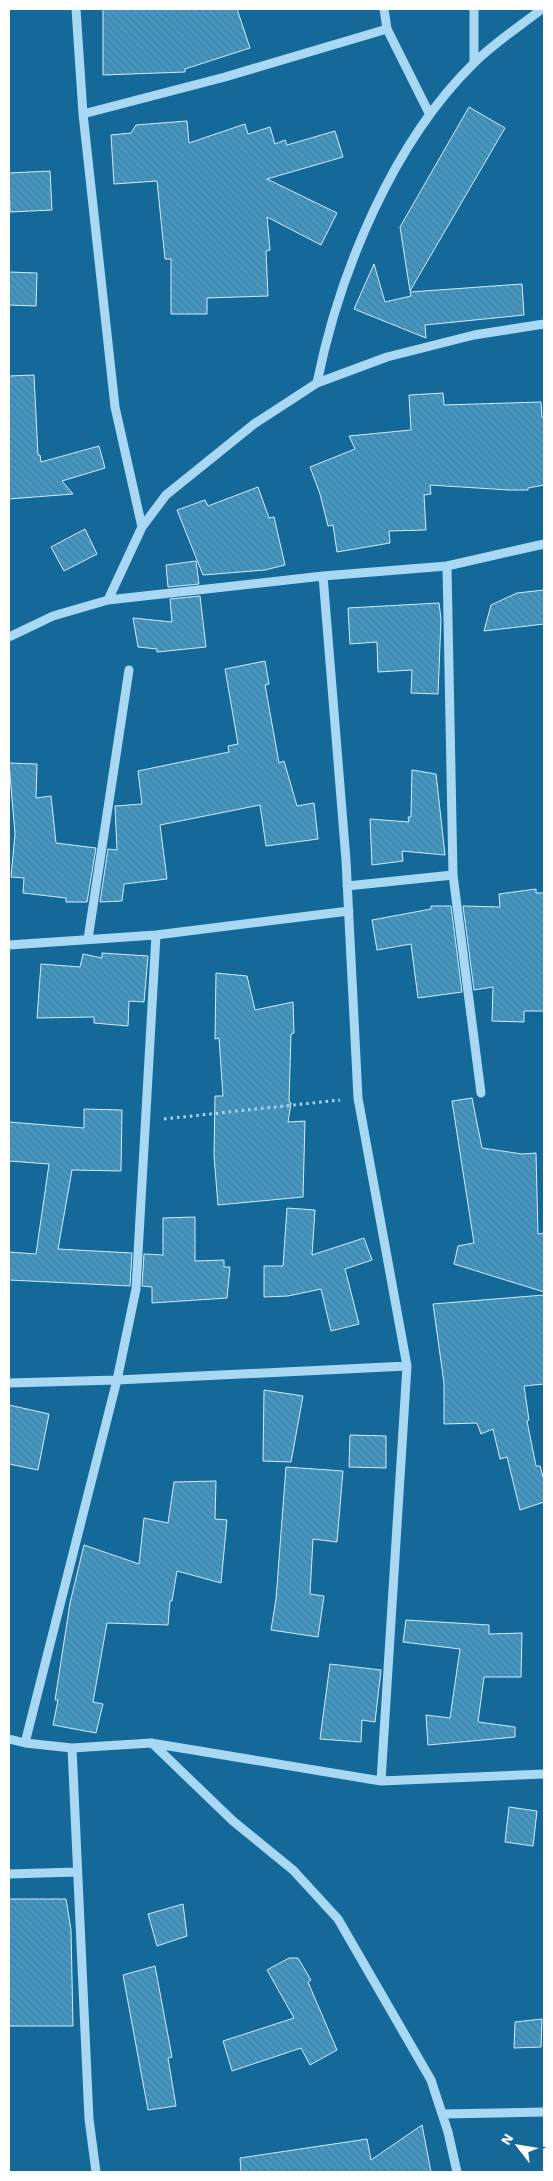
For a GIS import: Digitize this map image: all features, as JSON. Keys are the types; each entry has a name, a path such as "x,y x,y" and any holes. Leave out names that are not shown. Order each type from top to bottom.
{"street":[{"path":"76,9 83,114 115,406 142,527"},
{"path":"384,9 387,30 429,113"},
{"path":"474,9 474,62"},
{"path":"318,383 327,334 348,273 372,214 429,113 474,62 542,9"},
{"path":"83,114 225,77 387,30"},
{"path":"108,600 142,527 166,495 197,468 254,424 318,383 387,357 474,335 544,324"},
{"path":"9,637 53,616 108,600 323,576 446,566 544,544"},
{"path":"446,566 453,875 482,1093"},
{"path":"323,576 349,911 358,1098 407,1366 381,1781"},
{"path":"88,939 129,670"},
{"path":"347,886 453,875"},
{"path":"9,945 156,935 349,911"},
{"path":"25,1743 117,1380 136,1290 156,935"},
{"path":"9,1383 117,1380 407,1366"},
{"path":"9,1739 25,1743 72,1748 152,1743 381,1781 544,1774"},
{"path":"152,1743 233,1821 293,1870 338,1919 430,2080 442,2114 457,2172"},
{"path":"72,1748 76,1872 90,2120 96,2172"},
{"path":"9,1874 76,1872"},
{"path":"442,2114 544,2112"}],"path":[{"path":"146,1120 358,1098"}],"building":[{"path":"103,9 237,9 250,48 185,69 185,72 103,75"},
{"path":"469,107 505,128 410,291 400,227"},
{"path":"187,121 189,143 245,124 248,134 270,127 275,144 285,140 287,145 335,131 343,157 267,179 337,213 321,245 267,217 270,250 266,251 268,296 207,298 207,314 171,314 171,259 165,259 157,181 114,184 111,135 131,133 136,125"},
{"path":"50,171 52,210 10,212 9,173"},
{"path":"374,264 385,302 411,296 410,292 522,284 524,315 425,325 426,338 354,309"},
{"path":"9,272 37,273 36,306 9,305"},
{"path":"34,375 38,455 40,455 41,462 99,446 105,468 62,481 73,494 9,499 9,376"},
{"path":"443,393 444,405 541,402 542,417 544,417 544,485 528,488 528,490 509,490 430,485 431,494 424,495 426,530 389,531 390,543 337,552 333,525 328,526 320,494 310,467 355,449 349,436 411,430 409,395"},
{"path":"258,487 269,518 274,517 285,565 265,570 203,575 177,510 205,500 208,506"},
{"path":"85,529 97,554 64,571 51,547"},
{"path":"196,561 199,584 168,587 166,565"},
{"path":"544,590 544,624 484,631 491,605 517,593"},
{"path":"200,596 206,647 157,652 157,649 138,647 133,618 172,622 170,599"},
{"path":"439,603 441,619 438,694 411,693 412,670 378,672 377,642 350,644 348,608"},
{"path":"265,661 269,684 265,685 279,763 284,761 297,806 314,803 318,839 266,846 260,805 160,825 167,879 124,884 122,901 100,902 108,849 117,850 115,806 142,804 138,771 229,752 228,746 238,744 225,669"},
{"path":"9,763 37,764 36,798 51,796 56,843 96,848 87,902 66,902 66,898 23,893 24,878 11,877 15,834"},
{"path":"412,770 436,774 445,855 402,851 403,861 372,865 370,819 409,822 408,817 411,817"},
{"path":"536,889 536,893 544,893 544,1011 524,1011 524,1022 492,1021 493,987 474,990 463,906 500,907 499,894"},
{"path":"431,906 451,906 462,992 418,998 411,944 377,950 372,920 431,909"},
{"path":"102,953 148,956 144,1002 129,1001 128,1026 94,1023 94,1017 37,1018 41,964 80,967 83,954 102,958"},
{"path":"216,973 247,976 255,1010 293,1002 294,1033 291,1034 289,1102 291,1103 288,1122 305,1121 303,1197 218,1205 214,1156 215,1096 223,1096 219,1038 215,1039"},
{"path":"472,1098 482,1148 522,1154 536,1153 538,1234 544,1233 544,1292 454,1264 458,1246 474,1243 452,1101"},
{"path":"84,1109 122,1110 121,1171 72,1170 58,1249 132,1253 130,1286 9,1280 9,1252 36,1254 49,1164 9,1161 9,1122 84,1128"},
{"path":"287,1208 315,1210 312,1255 364,1238 372,1260 345,1269 359,1324 331,1331 321,1289 288,1296 264,1297 264,1266 283,1266"},
{"path":"195,1217 195,1261 224,1260 224,1267 230,1267 227,1298 152,1303 152,1287 142,1286 144,1254 163,1255 163,1218"},
{"path":"544,1295 544,1384 524,1386 529,1420 527,1421 536,1466 540,1466 544,1480 544,1502 520,1510 507,1457 500,1459 493,1429 481,1434 477,1423 444,1424 444,1383 433,1304"},
{"path":"264,1390 303,1396 291,1462 263,1461"},
{"path":"9,1405 49,1414 38,1470 9,1464"},
{"path":"350,1435 386,1436 386,1468 349,1467"},
{"path":"286,1467 343,1471 337,1542 313,1539 310,1594 324,1596 318,1637 271,1630 276,1599"},
{"path":"216,1481 215,1519 227,1520 221,1583 177,1571 172,1601 170,1601 168,1625 107,1623 93,1702 103,1704 96,1733 53,1725 58,1700 55,1700 70,1603 84,1545 139,1564 144,1518 168,1523 174,1482"},
{"path":"406,1620 489,1625 489,1634 522,1633 521,1677 484,1677 478,1722 515,1727 515,1737 428,1745 426,1715 450,1718 460,1649 403,1642"},
{"path":"330,1664 381,1670 375,1722 362,1720 361,1742 320,1739"},
{"path":"509,1807 537,1811 533,1846 505,1842"},
{"path":"9,1899 66,1899 71,1930 73,2026 9,2026"},
{"path":"183,1904 187,1936 157,1946 148,1914"},
{"path":"289,1958 298,1958 311,1980 308,1982 337,2050 310,2065 301,2048 232,2071 223,2041 294,2018 267,1970"},
{"path":"155,1966 172,2057 168,2058 176,2106 148,2110 123,1975"},
{"path":"542,2019 541,2047 514,2048 515,2022"},
{"path":"422,2125 431,2172 241,2172 240,2158 367,2139 371,2160"}]}
